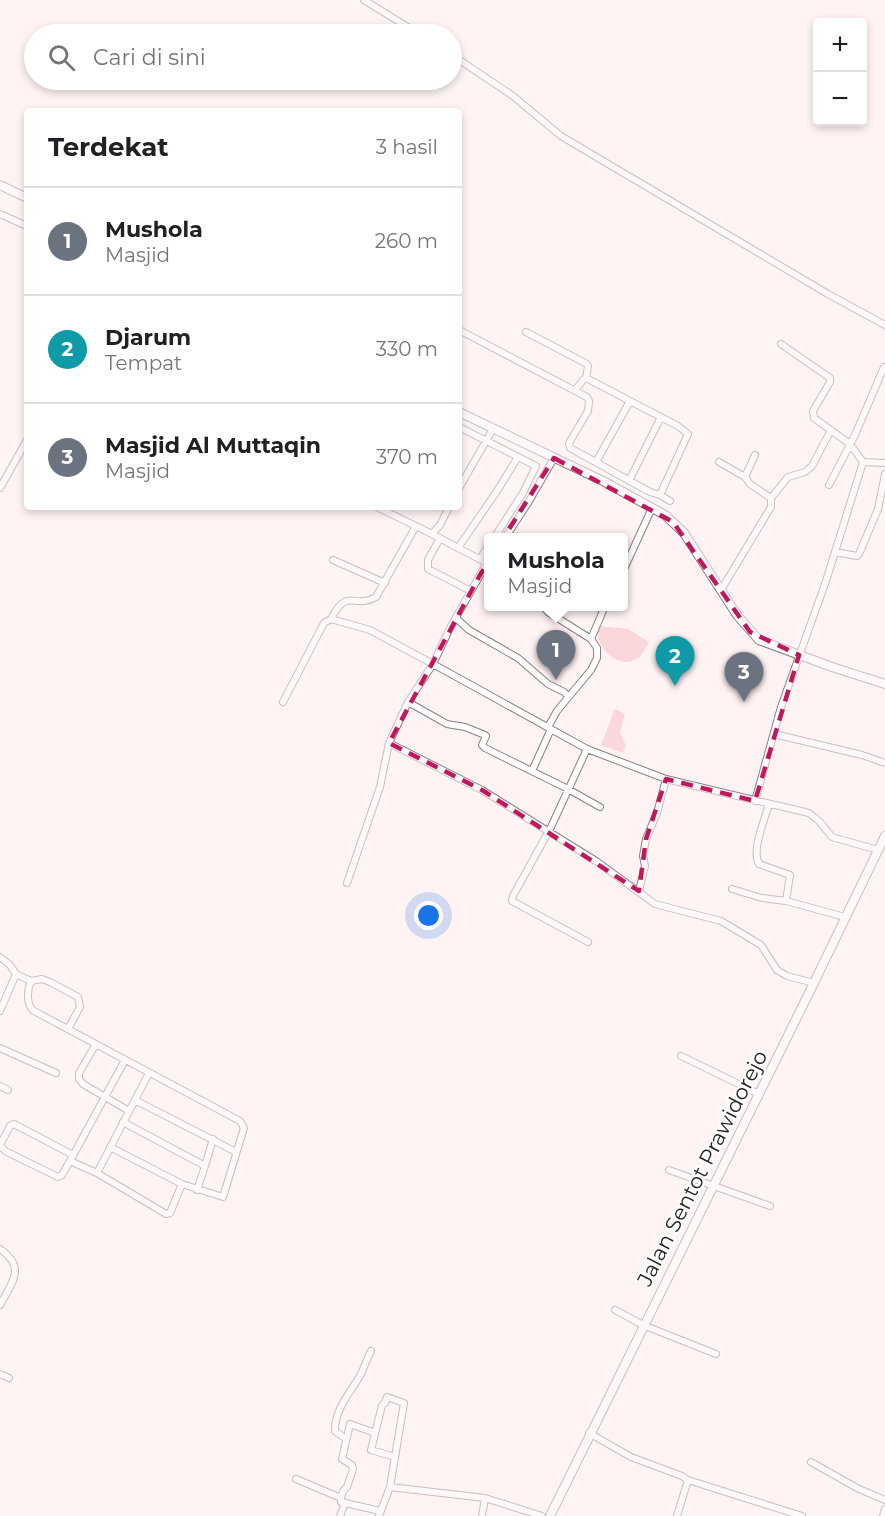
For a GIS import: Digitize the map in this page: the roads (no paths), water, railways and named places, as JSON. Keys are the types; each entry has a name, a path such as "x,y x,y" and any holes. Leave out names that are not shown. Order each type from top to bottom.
{"main road":[{"name":"Jalan Sentot Prawidorejo","path":"550,1516 885,836"}],"street":[{"path":"364,0 403,24"},
{"path":"462,62 513,96 561,136 828,294 885,325"},
{"path":"0,185 24,197"},
{"path":"0,215 24,225"},
{"path":"462,332 590,400 588,411 569,443 570,448 582,457 596,462 608,478 673,522 684,533 740,620 754,636 767,644 885,684"},
{"path":"526,332 587,364 586,379 575,390"},
{"path":"781,344 830,378 830,382 812,413 814,418 850,444 863,462"},
{"path":"830,485 884,367"},
{"path":"586,379 688,432 660,495"},
{"path":"596,462 630,401"},
{"path":"462,414 554,458 608,478 630,481 670,501"},
{"path":"630,481 661,417"},
{"path":"462,429 536,465 536,470 497,533"},
{"path":"462,483 493,429"},
{"path":"721,590 771,507 771,498 788,477 809,470 831,430"},
{"path":"0,488 24,445"},
{"path":"745,477 755,455"},
{"path":"458,548 518,457"},
{"path":"576,467 582,457"},
{"path":"508,533 554,458"},
{"path":"720,462 745,477 750,484 771,498"},
{"path":"863,462 885,463"},
{"path":"754,801 799,655 863,462"},
{"path":"835,552 851,556 859,554 882,508 885,474"},
{"path":"628,560 652,508"},
{"path":"383,510 484,560"},
{"path":"432,534 440,525 448,510"},
{"path":"283,702 324,623 331,619 342,602 369,601 376,597 416,526"},
{"path":"440,538 428,560 428,569 471,591"},
{"path":"480,559 484,553"},
{"path":"333,560 385,583"},
{"path":"347,883 380,787 389,743 408,702 433,664 484,569"},
{"path":"532,771 556,711 591,670 597,658 597,648 591,639 547,611"},
{"path":"591,639 602,611"},
{"path":"456,618 469,630 518,658 548,684 568,696"},
{"path":"331,619 370,630 587,749 666,779 809,813 832,837 878,850"},
{"path":"408,702 447,724 465,727 485,735 482,745 485,748 600,807"},
{"path":"774,734 885,763"},
{"path":"389,743 482,790 549,831 655,904 721,921 762,945 777,970 787,976 814,983"},
{"path":"587,749 549,831 512,901 588,942"},
{"path":"639,891 645,866 643,856 646,839 657,813 666,779"},
{"path":"770,804 756,852 756,861 790,875 786,900"},
{"path":"732,889 762,898 786,900 845,917"},
{"path":"0,957 10,965 16,975 31,981 42,979 78,997 80,1008 68,1029"},
{"path":"0,1011 16,975"},
{"path":"31,981 28,993 30,1008 240,1121 244,1128 223,1197 182,1184 110,1146"},
{"path":"96,1044 79,1079 83,1084 129,1111"},
{"path":"0,1048 56,1073"},
{"path":"681,1056 759,1094"},
{"path":"125,1060 72,1158 62,1175 58,1177 5,1151 0,1145 10,1126 14,1124 72,1158 166,1214 170,1213 182,1184"},
{"path":"97,1173 149,1073"},
{"path":"0,1086 8,1090"},
{"path":"135,1100 236,1152"},
{"path":"123,1122 205,1166"},
{"path":"197,1190 213,1139"},
{"path":"669,1170 770,1206"},
{"path":"0,1250 11,1257 16,1266 0,1305"},
{"path":"615,1310 643,1325 716,1354"},
{"path":"346,1440 335,1431 335,1422 344,1399 371,1352"},
{"path":"0,1374 9,1378"},
{"path":"296,1479 380,1514 390,1487 404,1403 387,1397 386,1403 382,1405 371,1449 394,1457"},
{"path":"340,1516 353,1469 352,1465 342,1459 351,1424 375,1433"},
{"path":"590,1433 631,1457 688,1480 802,1516"},
{"path":"811,1462 885,1500"},
{"path":"677,1516 688,1480"},
{"path":"390,1487 485,1498 542,1516"},
{"path":"482,1516 485,1498"},
{"path":"883,1516 885,1509"}],"place":[{"name":"Mushola","path":"556,680"},
{"name":"Djarum","path":"675,686"},
{"name":"Masjid Al Muttaqin","path":"744,702"}]}
